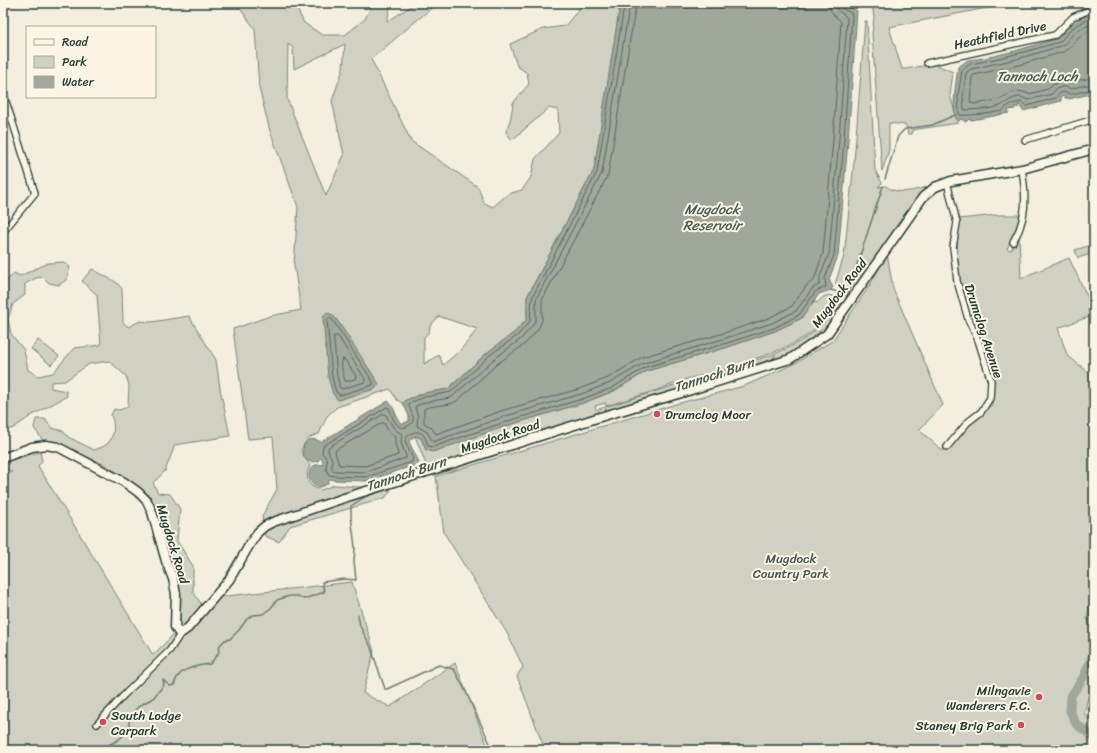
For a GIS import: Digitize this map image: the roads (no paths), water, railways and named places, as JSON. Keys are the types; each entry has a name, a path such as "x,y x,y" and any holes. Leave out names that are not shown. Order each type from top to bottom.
{"street":[{"name":"Heathfield Drive","path":"927,63 1055,35 1073,17 1087,11 1094,11"},
{"path":"3,92 35,193 3,232"},
{"path":"1025,140 1094,118"},
{"name":"Mugdock Road","path":"3,458 32,447 46,445 58,447 124,482 147,500 173,579 176,594 175,627 178,633 181,633 188,628 229,580 258,532 265,526 344,498 790,359 827,334 923,197 935,187 951,181 1022,169 1094,149"},
{"path":"1013,242 1020,229 1025,206 1022,169"},
{"name":"Drumclog Avenue","path":"947,182 957,223 953,247 956,282 968,319 978,340 991,381 990,398 981,412 968,422 947,447"},
{"path":"97,724 170,650 181,633"}],"water":[{"name":"Mugdock Reservoir","path":"623,3 841,3 857,11 838,256 829,279 833,287 831,290 819,294 802,318 775,331 728,347 647,371 614,391 583,403 509,425 433,452 426,450 421,438 415,436 409,442 419,462 418,464 367,481 330,479 328,483 321,487 316,486 309,478 309,473 311,468 316,465 323,465 323,462 321,458 318,461 311,462 303,455 303,449 308,440 314,439 321,442 388,401 402,424 409,421 409,416 403,403 406,400 424,393 448,389 488,352 515,332 527,319 527,297 594,170 619,11"},
{"name":"Tannoch Loch","path":"1085,16 1094,16 1094,93 1069,99 1065,98 1064,96 1061,97 1061,101 1023,111 1019,104 1018,108 1015,106 1015,109 1008,110 1009,113 972,120 969,119 965,122 965,120 962,120 961,118 957,122 954,102 958,67 968,60 985,58 1015,51 1059,38 1068,27"},
{"path":"327,313 333,315 339,323 379,384 375,389 338,400 333,394 328,377 323,317"}],"waterway":[{"name":"Tannoch Burn","path":"885,179 898,136 905,129 932,125 955,115"},
{"name":"Tannoch Burn","path":"846,298 883,186"},
{"path":"831,290 847,295"},
{"name":"Tannoch Burn","path":"771,361 775,356"},
{"name":"Tannoch Burn","path":"623,415 718,386"},
{"name":"Tannoch Burn","path":"504,452 613,417"},
{"name":"Tannoch Burn","path":"99,750 118,740 126,733 129,726 129,721 135,710 153,698 164,685 163,680 170,686 174,685 179,675 186,670 210,664 218,654 220,645 225,640 230,639 247,619 253,615 263,614 271,608 277,600 289,596 297,596 304,599 324,592 322,582 345,579 356,580 354,561 355,547 351,506 366,496 430,475"},
{"path":"1094,601 1091,618 1094,626"},
{"path":"358,615 360,626 370,645 385,689 439,665 453,669 467,694 493,750"},
{"path":"1094,651 1083,678 1071,696 1070,711 1076,724 1094,737"}],"place":[{"name":"Drumclog Moor","path":"657,414"},
{"name":"Milngavie Wanderers F.C.","path":"1039,697"},
{"name":"South Lodge Carpark","path":"103,722"},
{"name":"Staney Brig Park","path":"1021,725"}],"park label":[{"name":"Mugdock Country Park","path":"791,566"}]}
